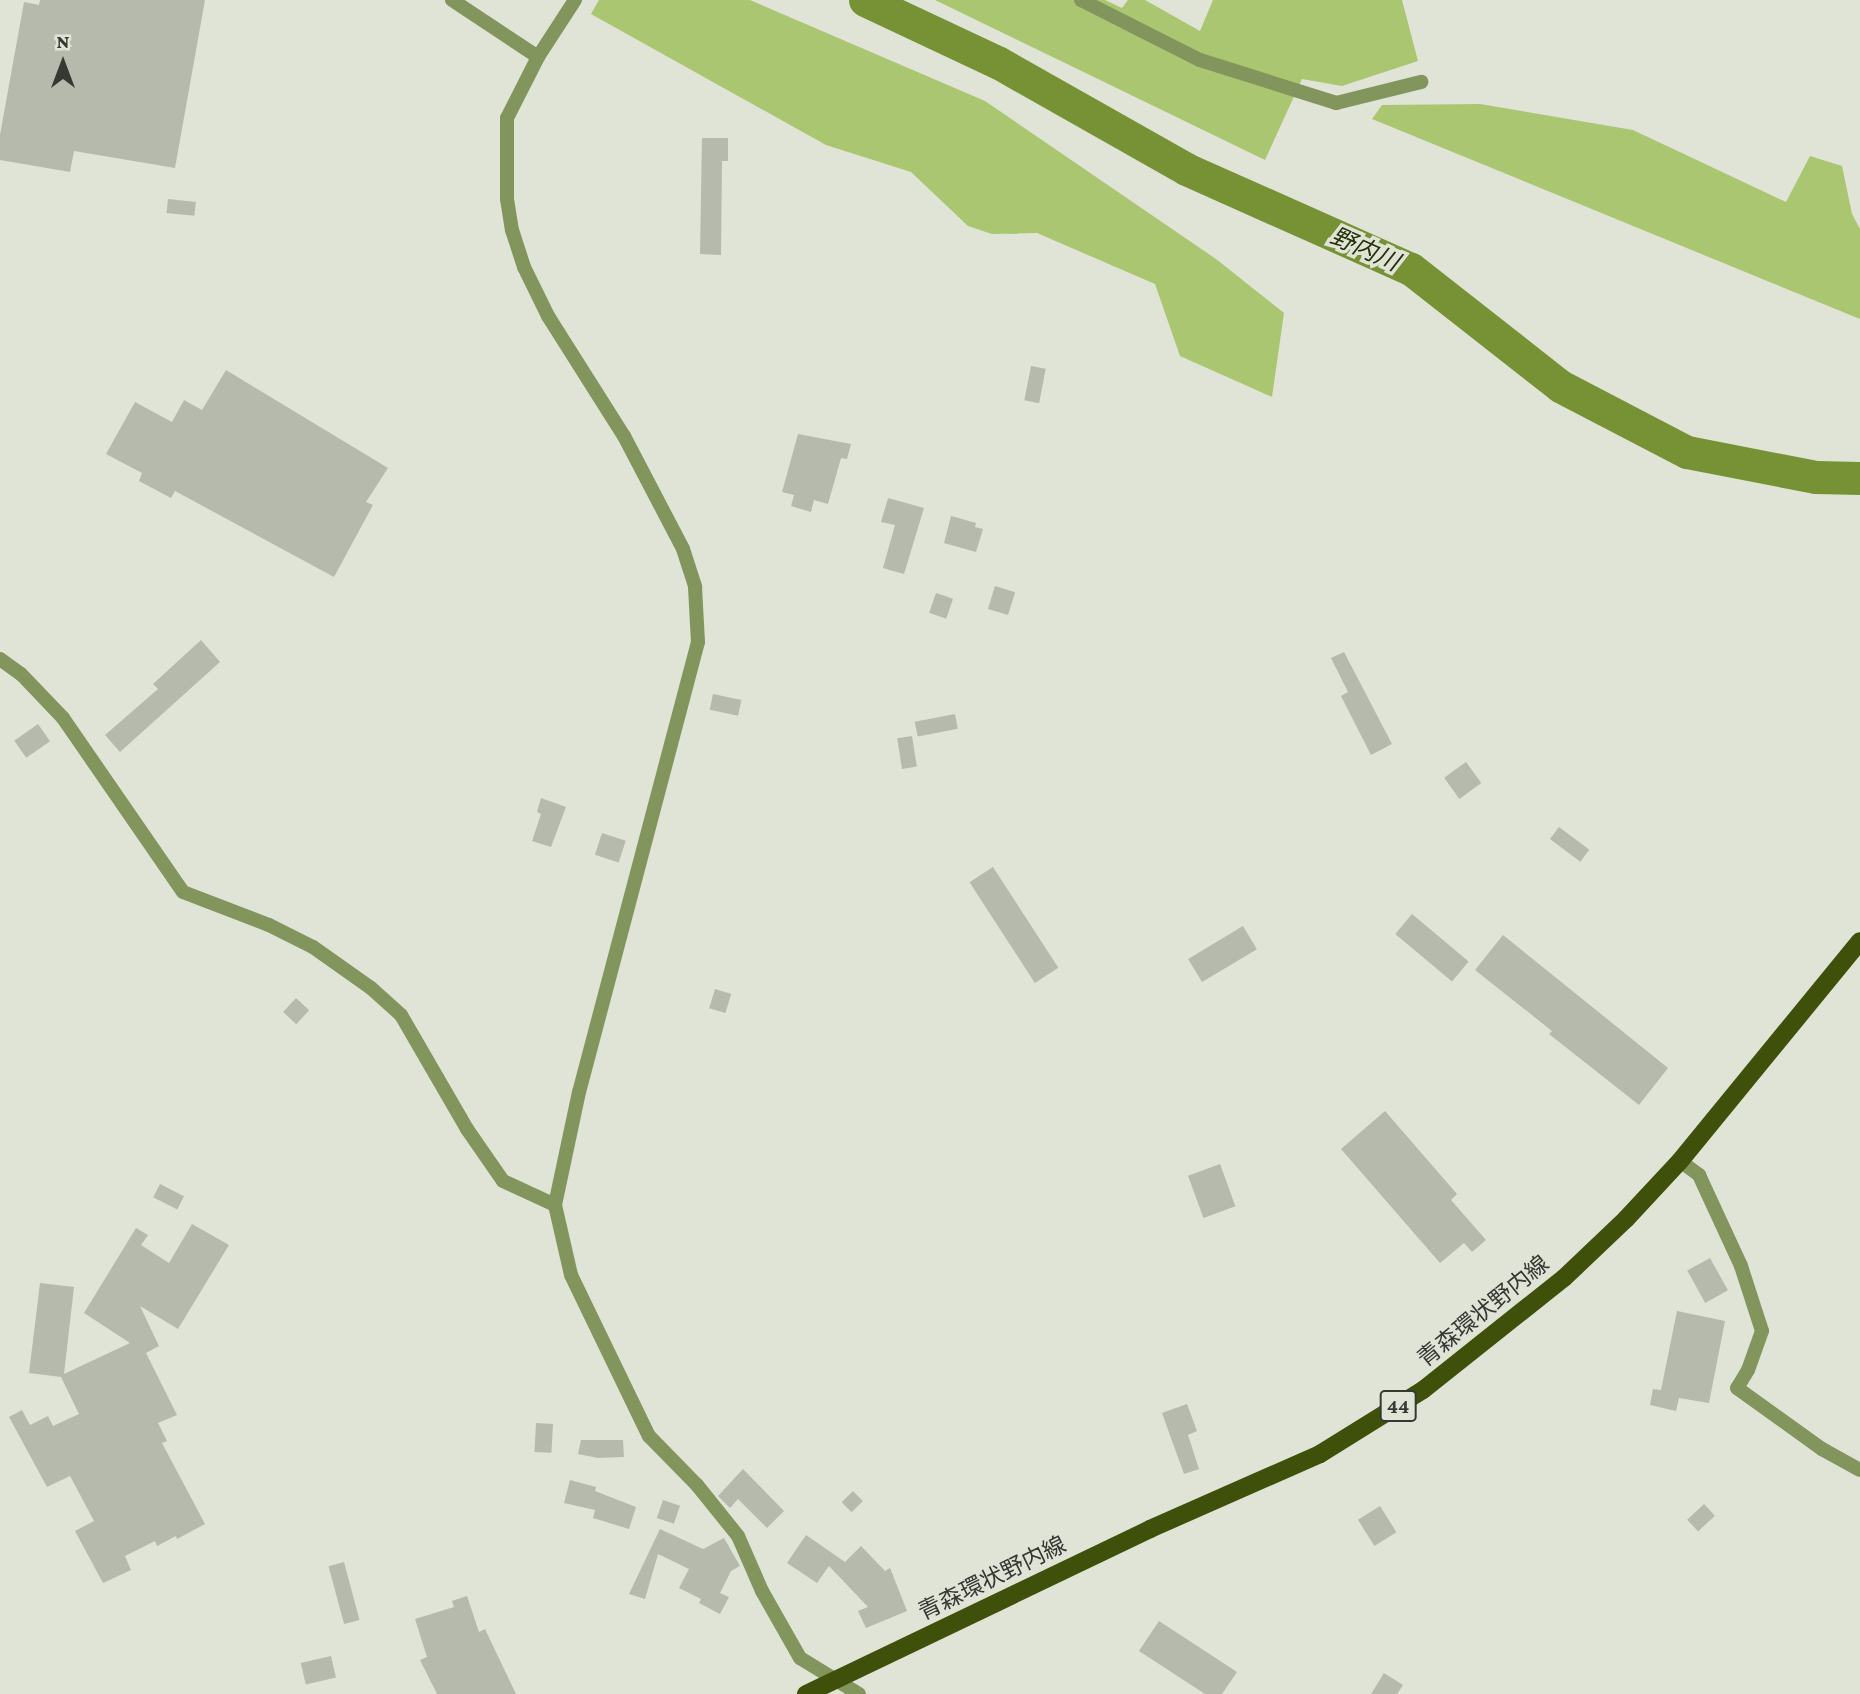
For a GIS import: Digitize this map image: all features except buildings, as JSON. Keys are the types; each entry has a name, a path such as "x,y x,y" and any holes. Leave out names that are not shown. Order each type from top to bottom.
{"main road":[{"name":"青森環状野内線","path":"806,1694 1150,1529 1320,1454 1423,1390 1564,1278 1626,1219 1679,1161 1860,941"}],"street":[{"path":"452,0 538,57"},
{"path":"1081,0 1200,60 1336,103 1421,82"},
{"path":"573,4 538,57 508,118 507,199 512,230 524,267 548,316 624,436 683,549 695,587 698,642 579,1092 555,1205 571,1275 649,1436 697,1485 738,1536 762,1591 800,1658 859,1694"},
{"path":"0,659 21,674 63,718 183,892 270,925 313,947 371,988 401,1015 467,1129 503,1181 555,1205"},
{"path":"1679,1161 1699,1175 1741,1266 1762,1331 1748,1370 1737,1388 1822,1449 1860,1470"}],"green space":[{"path":"599,0 750,0 985,101 1216,259 1284,313 1272,397 1180,356 1155,284 1037,233 992,234 968,226 911,172 826,145 591,14"},
{"path":"935,0 1105,0 1122,8 1128,0 1145,0 1200,31 1213,0 1402,0 1418,61 1342,86 1302,79 1265,160"},
{"path":"1480,104 1633,130 1786,202 1810,156 1842,166 1852,214 1860,229 1860,319 1372,119 1382,105"}],"waterway":[{"name":"野内川","path":"865,0 999,63 1186,169 1411,269 1560,386 1687,452 1816,477 1860,478"}]}
